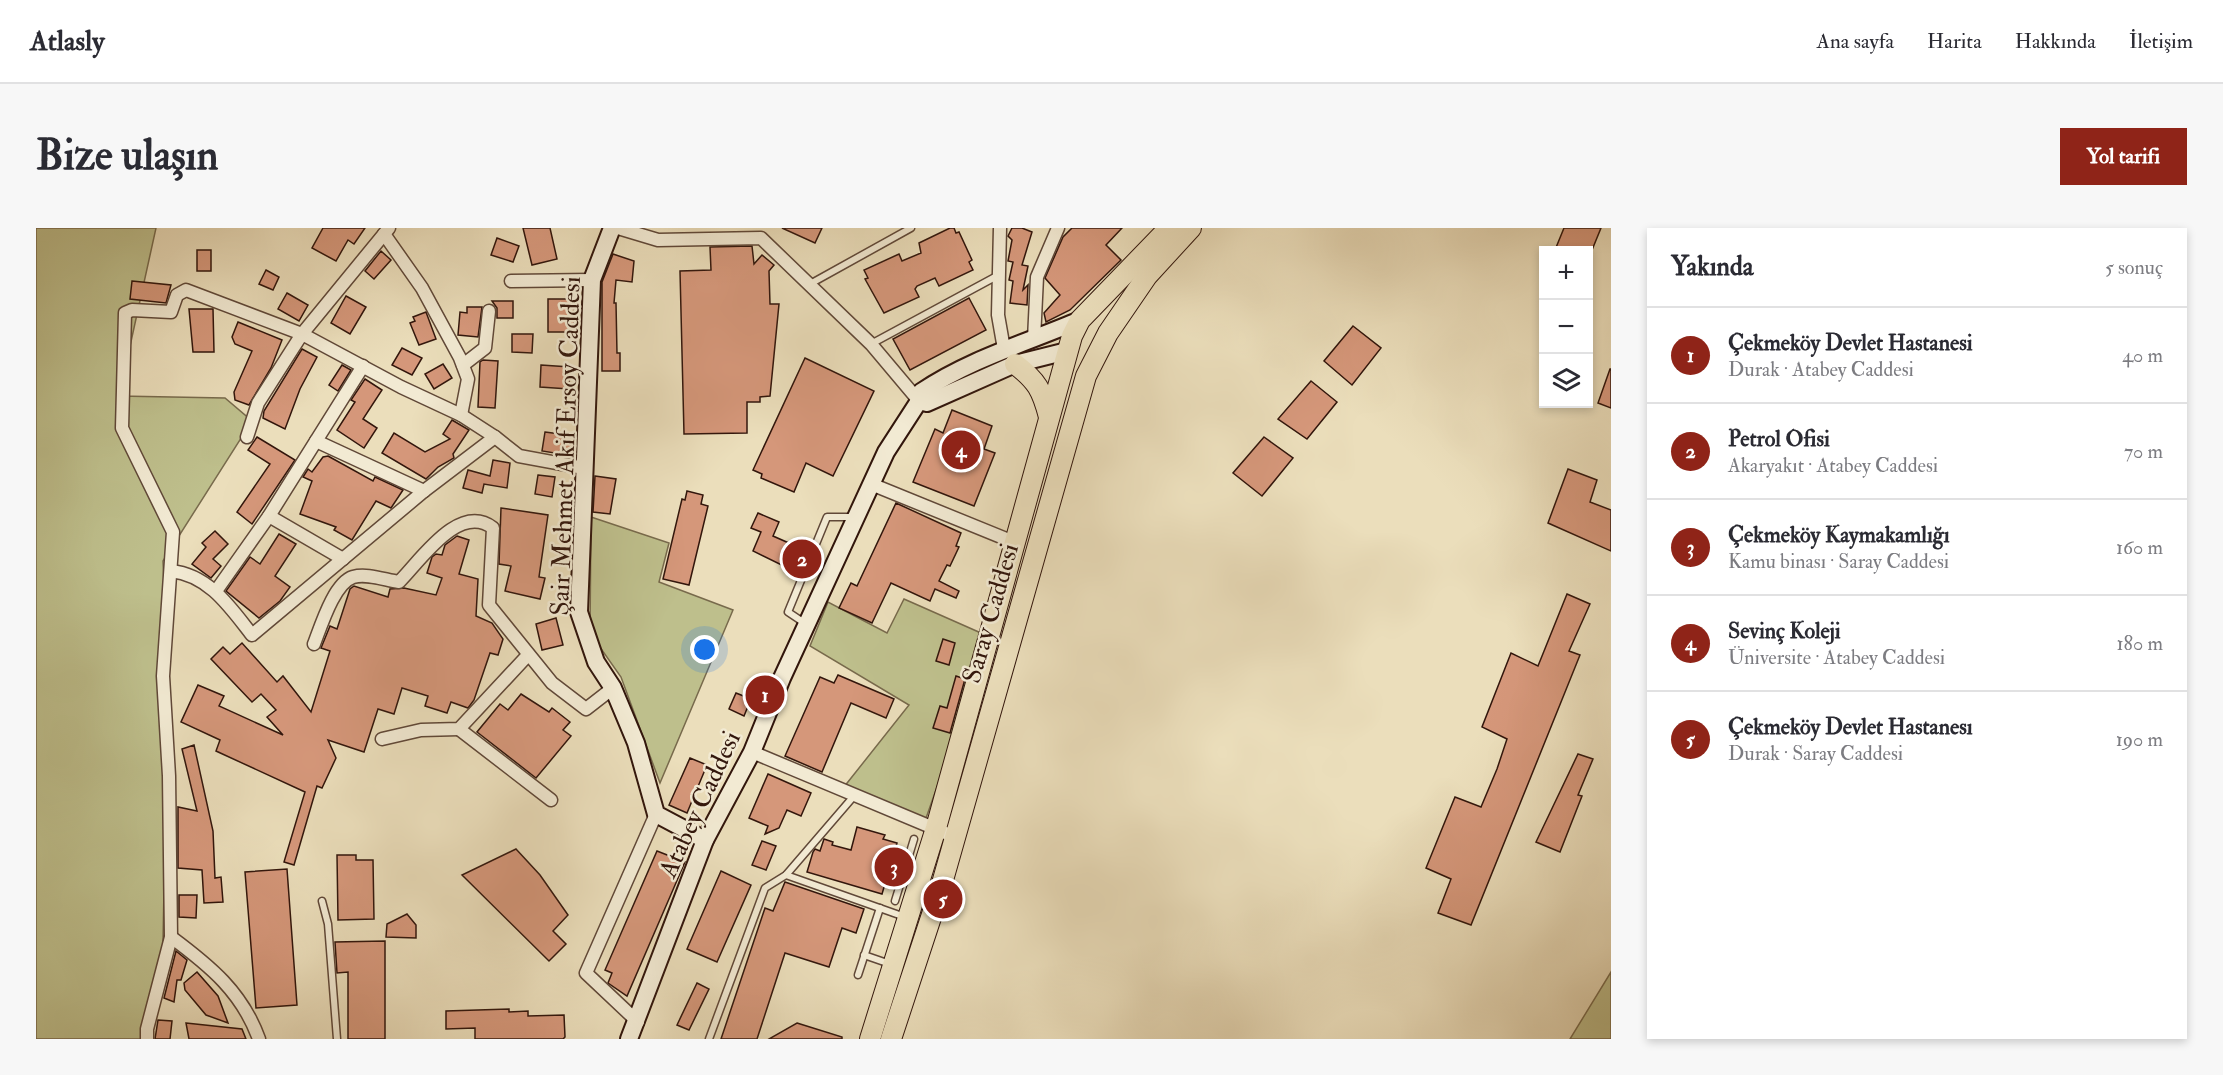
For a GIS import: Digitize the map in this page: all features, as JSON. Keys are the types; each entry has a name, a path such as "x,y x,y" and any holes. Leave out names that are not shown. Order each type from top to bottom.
{"main road":[{"name":"Şair Mehmet Akif Ersoy Caddesi","path":"612,228 592,280 579,612 596,662 613,688 636,743 656,814"},
{"path":"1100,340 1078,335 1081,320 1170,228"},
{"name":"Saray Caddesi","path":"891,1039 955,837 1068,431 1086,376 1100,340 1147,276 1191,228"},
{"path":"919,401 927,403 1010,356 1034,339 1081,320 1102,318 1100,340"},
{"name":"Saray Caddesi","path":"870,1039 908,918 912,875 936,828 1050,421 1067,351 1081,320"},
{"path":"1010,356 1067,351 1100,340"},
{"path":"1010,356 1031,376 1043,393 1050,421"},
{"name":"Atabey Caddesi","path":"629,1039 638,1022 705,840 752,753 854,517 886,452 919,401"},
{"path":"656,814 705,840"}],"street":[{"path":"618,228 658,240 761,238 871,344 919,401"},
{"path":"1000,228 997,276 998,315 1010,356"},
{"path":"1034,339 1037,277 1058,228"},
{"path":"247,437 258,403 302,333 386,231 422,288 463,365 468,379 461,415"},
{"path":"511,281 592,280"},
{"path":"147,1039 147,1029 171,937 169,776 163,676 173,532 122,428 125,313 132,310 171,312 177,295 186,290 302,333 461,415 519,456 584,468"},
{"path":"463,365 485,348 489,311"},
{"path":"216,591 270,516 363,366"},
{"path":"171,572 186,573 216,591 252,634 424,491 495,437"},
{"path":"316,441 424,491"},
{"path":"871,484 1016,543"},
{"path":"270,516 343,559"},
{"path":"314,644 338,588 351,578 365,576 399,582 454,526 467,521 483,521 493,528 489,605 552,683 586,709 613,688"},
{"path":"459,729 528,655"},
{"path":"382,739 421,730 459,729 551,800"},
{"path":"752,753 955,837"},
{"path":"638,1022 586,973 656,814"},
{"path":"171,937 213,969 250,1014 260,1039"}],"lane":[{"path":"809,285 911,228"},
{"path":"871,344 997,276"},
{"path":"807,625 788,612 827,517 854,517"},
{"path":"709,1039 765,888 786,875 855,795"},
{"path":"895,901 912,875 914,839"},
{"path":"786,875 908,918"},
{"path":"322,901 328,924 337,1039"},
{"path":"858,975 880,908"},
{"path":"864,955 894,965"}],"green space":[{"path":"36,228 156,228 119,396 225,398 252,421 163,561 168,674 163,943 152,1039 36,1039"},
{"path":"591,517 669,543 659,582 733,610 660,783 621,677 590,633"},
{"path":"904,599 990,637 925,821 840,792 909,705 810,646 828,602 887,633"},
{"path":"1611,972 1611,1039 1570,1039"}],"building":[{"path":"323,228 365,228 354,244 348,240 336,261 312,248"},
{"path":"523,228 550,228 557,259 532,265"},
{"path":"782,228 822,228 815,243"},
{"path":"954,228 956,233 959,232 972,260 969,262 973,270 939,286 935,278 917,286 915,289 919,297 884,313 865,279 868,278 864,270 899,254 902,261 921,253 919,243"},
{"path":"1012,228 1022,228 1032,232 1022,265 1028,266 1023,290 1028,285 1027,305 1010,303 1013,281 1009,280 1013,262 1008,261 1012,240 1008,236"},
{"path":"1072,228 1122,228 1106,245 1121,260 1070,310 1046,322 1044,313 1060,295 1045,278 1063,237"},
{"path":"1564,228 1601,228 1593,248 1557,246"},
{"path":"497,238 519,246 513,262 491,255"},
{"path":"752,246 754,264 762,255 774,265 769,271 770,304 779,304 770,396 760,397 760,402 747,402 747,433 684,434 680,271 711,270 710,247"},
{"path":"197,250 211,250 211,271 197,271"},
{"path":"381,251 391,260 374,279 365,271"},
{"path":"613,254 634,261 632,282 616,280 614,303 616,303 617,353 620,353 620,371 602,371 602,282"},
{"path":"266,270 279,277 273,290 259,284"},
{"path":"132,281 171,285 166,303 130,299"},
{"path":"287,293 308,305 299,321 278,309"},
{"path":"346,296 366,307 350,334 331,323"},
{"path":"969,298 986,330 910,370 893,339"},
{"path":"548,299 574,299 574,332 548,332"},
{"path":"492,301 513,301 513,318 497,318 497,308"},
{"path":"467,307 482,307 478,337 458,335 460,312 467,313"},
{"path":"189,309 213,309 214,352 193,352"},
{"path":"426,312 436,339 419,345 410,323 415,321 413,317"},
{"path":"238,322 282,340 271,368 249,405 235,400 234,392 252,351 235,344 232,337"},
{"path":"1353,326 1381,348 1352,385 1324,361"},
{"path":"512,334 533,334 532,353 512,352"},
{"path":"402,348 422,358 412,375 392,365"},
{"path":"302,349 317,357 300,389 285,429 263,418 264,411"},
{"path":"805,358 874,391 833,476 806,463 794,492 761,478 762,474 753,470"},
{"path":"483,360 498,361 495,408 478,407 480,362"},
{"path":"443,364 452,378 434,389 425,374"},
{"path":"342,365 351,370 338,391 329,385"},
{"path":"541,365 570,367 569,389 540,387"},
{"path":"1611,369 1611,408 1598,403"},
{"path":"365,379 382,390 363,419 377,428 364,448 337,430 355,402 351,400"},
{"path":"1311,381 1337,402 1307,439 1278,419"},
{"path":"952,410 992,426 984,449 995,453 974,506 913,482 935,429 943,433"},
{"path":"452,420 469,430 453,454 454,458 438,467 426,479 382,453 394,433 425,452 450,439 443,434"},
{"path":"545,432 575,436 573,456 542,451"},
{"path":"257,437 295,460 252,524 237,512 270,464 248,450"},
{"path":"1264,437 1293,458 1262,496 1233,473"},
{"path":"328,456 373,481 375,477 403,490 391,508 376,501 352,540 334,530 336,527 300,514 312,481 303,477 308,469 312,472 323,457"},
{"path":"493,460 510,463 507,488 484,484 482,493 463,488 468,470 490,476"},
{"path":"1568,469 1597,480 1590,502 1611,510 1611,551 1548,523"},
{"path":"538,475 555,477 552,497 535,494"},
{"path":"595,476 616,479 610,514 593,512"},
{"path":"687,491 703,495 701,504 708,506 689,585 663,579 682,499 685,500"},
{"path":"896,503 961,533 956,546 959,547 950,566 947,565 939,581 959,591 956,598 935,589 930,601 891,583 872,623 839,608 851,583 857,586"},
{"path":"501,508 548,515 539,577 545,578 540,599 505,591 511,566 499,564"},
{"path":"758,513 779,522 773,536 807,551 798,573 753,551 761,532 751,528"},
{"path":"215,531 228,544 213,559 221,566 211,578 192,564 206,547 202,543"},
{"path":"279,534 296,544 275,576 290,587 280,601 259,618 226,591 250,557 260,564"},
{"path":"457,536 469,540 459,574 478,579 476,616 492,623 503,639 498,655 490,653 474,700 468,708 451,702 447,713 425,706 428,696 402,688 394,714 378,709 364,752 328,740 336,758 322,788 317,786 294,865 284,862 305,792 216,751 220,740 181,722 198,685 224,696 219,706 283,735 267,717 276,710 261,694 252,702 211,659 223,647 230,654 242,643 277,682 283,676 311,712 330,651 321,648 330,626 337,629 350,589 354,586 388,597 390,589 404,588 436,595 442,578 427,573 432,557 436,554 442,555 445,545"},
{"path":"1567,594 1590,604 1569,651 1580,655 1471,925 1438,913 1451,879 1426,868 1455,797 1481,807 1497,769 1507,739 1482,727 1511,653 1538,666"},
{"path":"556,618 563,645 542,650 536,624"},
{"path":"943,639 955,643 949,665 936,661"},
{"path":"838,675 894,699 886,718 851,703 822,772 785,756 820,677 834,683"},
{"path":"956,676 965,679 950,733 933,728 940,706 947,708"},
{"path":"736,693 751,699 744,716 729,709"},
{"path":"521,694 549,712 552,708 570,722 563,730 571,736 536,778 477,732 500,704 508,710"},
{"path":"194,745 213,831 215,878 221,877 223,902 204,903 202,870 178,868 178,807 197,811 182,749"},
{"path":"1578,754 1593,759 1578,795 1582,796 1560,852 1536,842"},
{"path":"690,758 707,765 687,813 669,805"},
{"path":"768,774 811,793 801,816 787,810 779,828 765,834 768,826 749,818"},
{"path":"857,827 885,835 883,839 897,843 882,894 807,872 813,852 815,849 820,851 824,839 833,842 832,845 851,850"},
{"path":"762,841 776,846 766,870 752,865"},
{"path":"516,849 540,875 568,915 553,931 566,944 549,961 462,875"},
{"path":"657,851 685,862 627,996 608,983 612,973 605,970"},
{"path":"337,855 356,855 356,860 373,860 374,919 338,920"},
{"path":"287,869 297,1005 256,1008 245,872"},
{"path":"721,871 751,885 717,962 687,949"},
{"path":"785,882 864,909 856,933 842,928 829,967 785,953 757,1039 721,1039 765,908 773,911"},
{"path":"179,895 197,895 196,918 179,917"},
{"path":"407,914 416,925 416,938 386,937 387,924"},
{"path":"385,941 385,1039 348,1039 348,972 337,973 335,942"},
{"path":"176,951 187,960 181,980 177,980 174,1002 164,998"},
{"path":"197,972 218,996 228,1023 206,1015 185,990 184,983"},
{"path":"697,983 709,989 689,1030 677,1025"},
{"path":"509,1009 509,1012 528,1011 528,1016 564,1015 565,1037 563,1039 475,1039 475,1028 446,1029 446,1011"},
{"path":"158,1020 172,1021 170,1039 155,1039"},
{"path":"186,1023 242,1029 246,1039 189,1039"},
{"path":"797,1023 842,1037 842,1039 769,1039"}],"place":[{"name":"Sevinç Koleji","path":"961,450"},
{"name":"Petrol Ofisi","path":"802,559"},
{"name":"Çekmeköy Devlet Hastanesi","path":"765,695"},
{"name":"Çekmeköy Kaymakamlığı","path":"894,867"},
{"name":"Çekmeköy Devlet Hastanesı","path":"943,899"}]}
